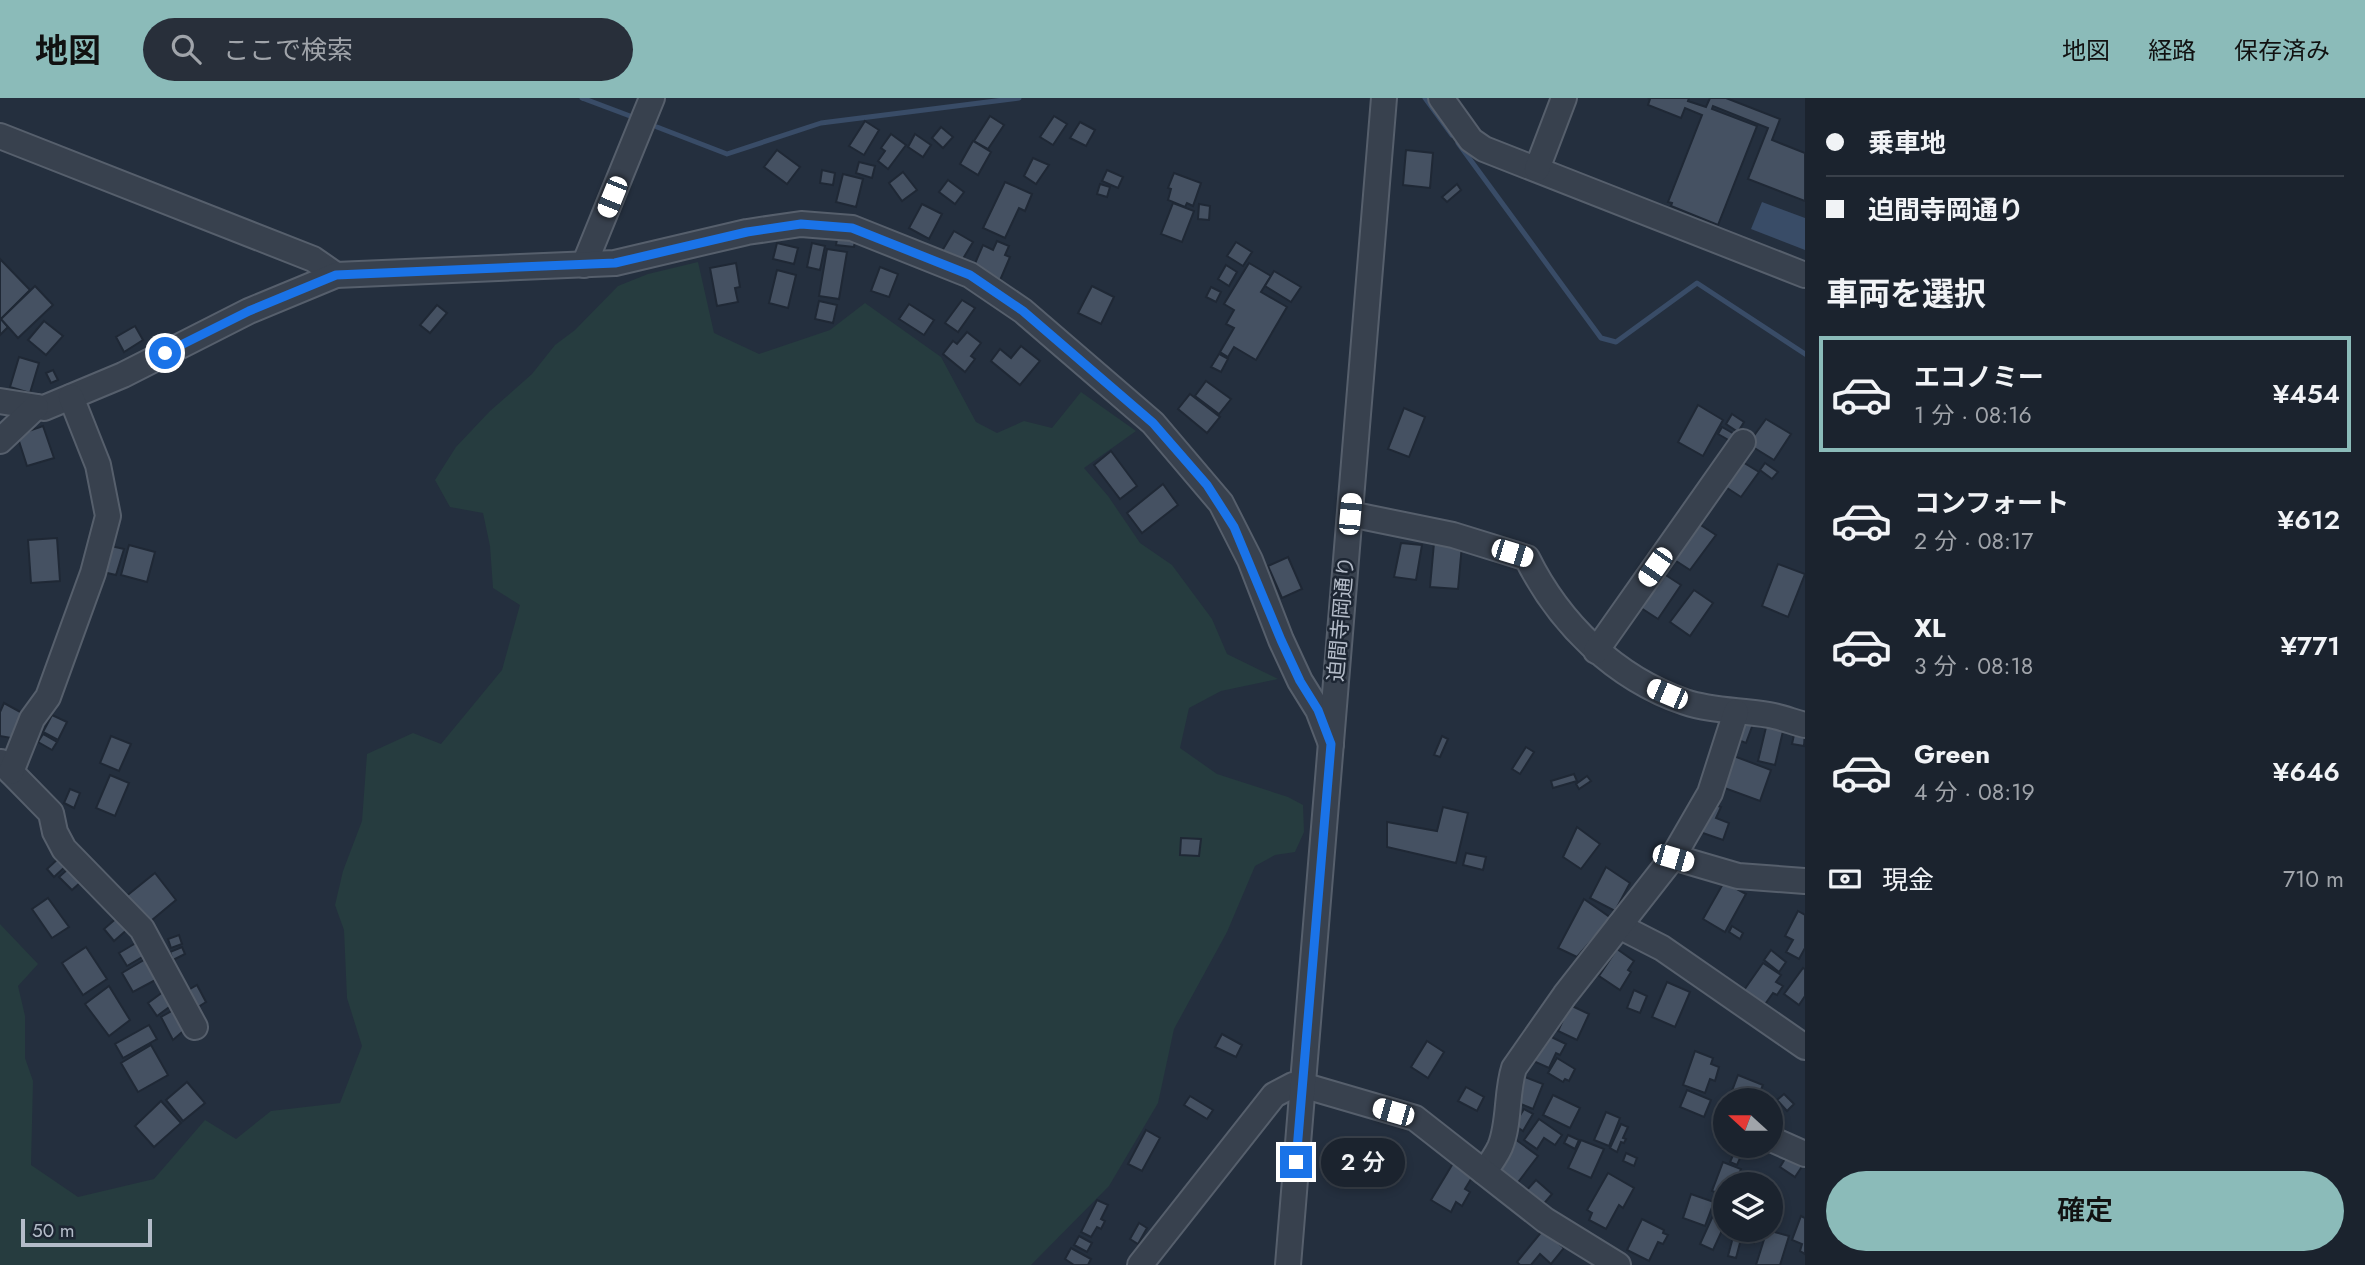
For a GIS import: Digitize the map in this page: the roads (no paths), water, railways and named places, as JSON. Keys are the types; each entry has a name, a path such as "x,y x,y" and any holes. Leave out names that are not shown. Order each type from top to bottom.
{"street":[{"path":"584,265 653,98"},
{"name":"迫間寺岡通り","path":"1288,1265 1384,98"},
{"path":"1441,98 1471,140 1484,149 1805,275"},
{"path":"1536,169 1564,98"},
{"path":"0,136 313,259 336,275"},
{"path":"0,401 44,408 123,375 249,311 336,275 615,263 747,232 801,224 852,228 970,275 1023,311 1153,423 1207,485 1234,527 1281,640 1300,681 1318,710 1331,744"},
{"path":"71,397 98,465 108,516 93,573 48,697 32,719 5,767 51,813 55,832 64,849 142,929 195,1027"},
{"path":"0,441 36,407"},
{"path":"1596,650 1743,442"},
{"path":"1350,514 1453,536 1527,558 1541,586 1570,623 1596,650 1657,690 1686,703 1769,715 1805,725"},
{"path":"1484,1172 1499,1150 1503,1138 1514,1068 1565,995 1673,858 1710,793 1736,712"},
{"path":"1673,858 1738,876 1805,881"},
{"path":"1619,926 1662,948 1805,1047"},
{"path":"1140,1265 1274,1095 1293,1085 1302,1085 1415,1118 1545,1220 1618,1265"},
{"path":"1783,1144 1805,1154"}],"water":[{"path":"1762,202 1805,218 1805,250 1751,229"}],"waterway":[{"path":"582,98 630,116"},
{"path":"657,127 727,154 821,123 1019,98"},
{"path":"1425,98 1452,135"},
{"path":"1458,143 1601,338 1616,342 1697,283 1805,354"}]}
